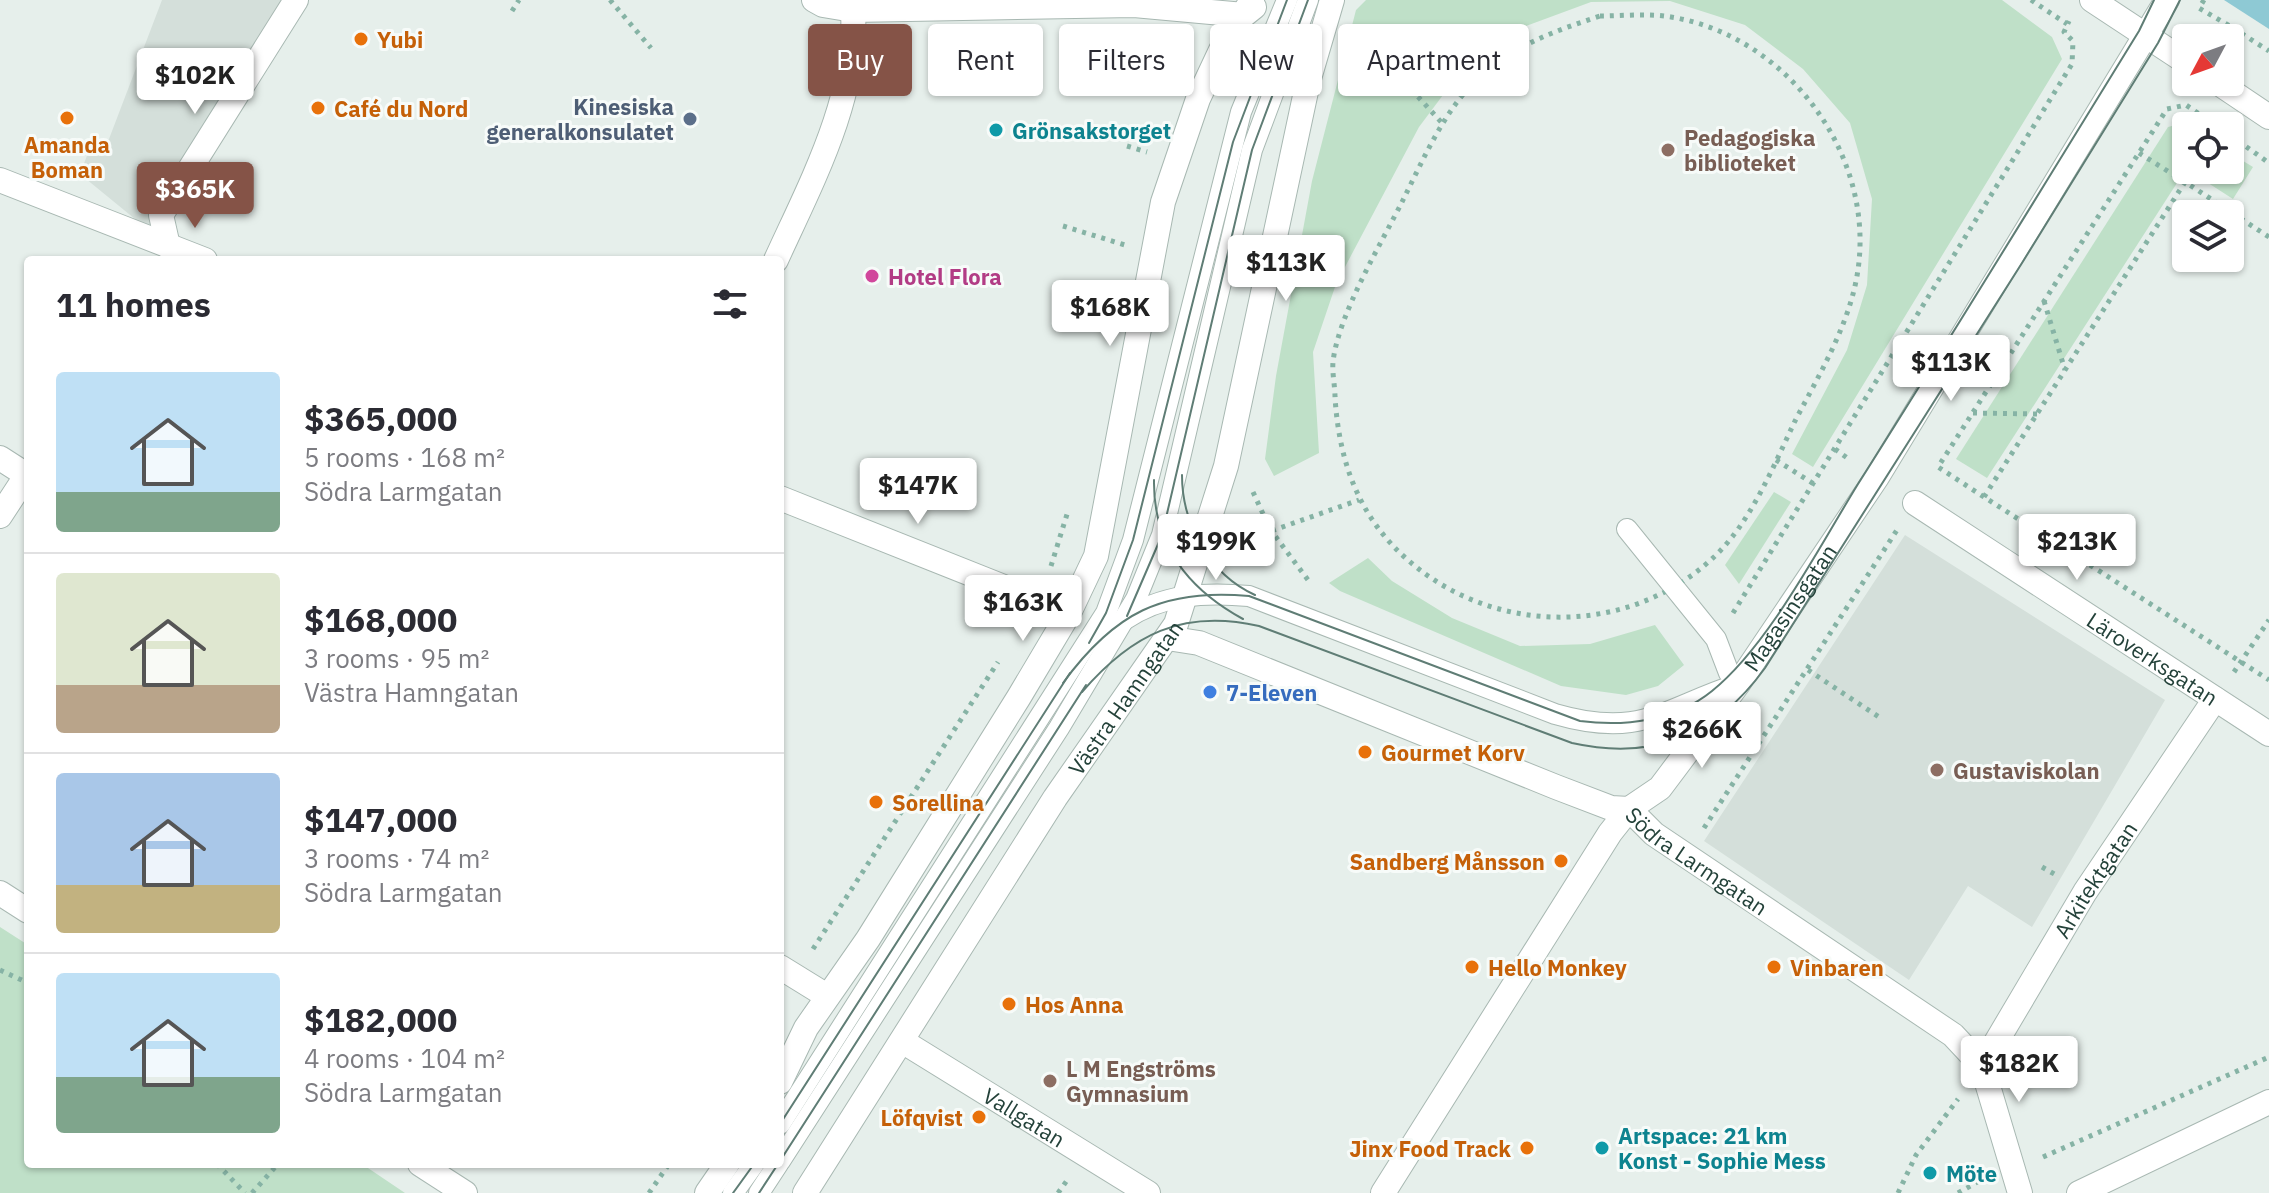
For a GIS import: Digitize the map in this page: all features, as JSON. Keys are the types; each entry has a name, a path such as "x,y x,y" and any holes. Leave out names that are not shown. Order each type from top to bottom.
{"street":[{"path":"0,180 165,253 161,215 296,0"},
{"path":"814,0 823,5 853,10 1134,5 1248,8 1264,0"},
{"name":"Västra Hamngatan","path":"805,1193 1055,798 1176,624 1226,466 1308,82 1332,0"},
{"name":"Magasinsgatan","path":"1383,1193 1588,865 1629,809 1660,788 1738,684 1877,477 2167,0"},
{"path":"2083,6 2147,36 2172,53"},
{"path":"784,1075 827,996 868,939 1069,613 1096,556 1163,202 1198,99 1221,50 1248,8"},
{"path":"778,256 834,128 855,45 853,10"},
{"path":"2238,96 2269,117"},
{"path":"0,458 24,472"},
{"path":"0,516 24,480"},
{"path":"784,500 1069,613"},
{"name":"Läroverksgatan","path":"1915,503 2269,734"},
{"name":"Södra Larmgatan","path":"1167,638 1199,643 1556,787 1611,808 1629,809 1654,834 1953,1035 1982,1066 2017,1181"},
{"name":"Arkitektgatan","path":"1982,1066 2085,892 2215,699"},
{"path":"0,893 24,908"},
{"path":"787,972 827,996"},
{"name":"Vallgatan","path":"902,1041 1148,1193"},
{"path":"2079,1193 2207,1135 2269,1102"},
{"path":"426,1168 465,1193"},
{"path":"707,1193 724,1168"}],"lane":[{"path":"784,1118 1106,613 1133,540 1241,112 1287,0"},
{"path":"784,1154 1059,728 1126,618 1162,535 1252,150 1308,0"},
{"path":"1063,683 1090,649 1126,618 1160,602 1203,593 1249,596 1580,721 1627,723 1658,718 1738,684 1729,673 1716,639 1627,529"},
{"path":"733,1193 751,1168"},
{"path":"759,1193 775,1168"}],"path":[{"path":"512,11 519,0"},
{"path":"610,0 651,48"},
{"path":"2204,0 2199,8 2226,24"},
{"path":"1716,639 2072,64 2073,41 2064,32 2083,6"},
{"path":"1600,16 1670,16 1737,38 1794,80 1836,137 1858,204 1858,274 1836,341 1756,499 1715,556 1658,597 1589,616 1522,617 1484,607 1453,594 1425,575 1374,524 1359,500 1346,469 1337,431 1333,362 1355,295 1443,124 1476,80 1533,39 1600,16"},
{"path":"2244,35 2269,51"},
{"path":"1417,96 1443,124"},
{"path":"1686,855 2167,109 2174,105 2186,105 2196,112"},
{"path":"2244,145 2269,163"},
{"path":"2139,153 2172,174"},
{"path":"1984,497 2184,184"},
{"path":"2188,184 2269,237"},
{"path":"1063,226 1133,248"},
{"path":"2044,301 2065,371"},
{"path":"1107,337 1114,313"},
{"path":"1076,317 1111,326"},
{"path":"1972,413 2037,414"},
{"path":"1776,460 1814,484"},
{"path":"1938,467 2269,680"},
{"path":"1251,488 1270,529 1295,566 1321,594"},
{"path":"1254,537 1359,500"},
{"path":"1038,599 1059,547 1069,505"},
{"path":"2215,699 2269,620"},
{"path":"787,972 1006,649"},
{"path":"1808,670 1882,719"},
{"path":"0,970 24,981"},
{"path":"1958,1193 1972,1183 2017,1181 2269,1057"},
{"path":"1896,1192 1916,1155 1982,1066"},
{"path":"221,1168 245,1193"},
{"path":"252,1193 274,1168"},
{"path":"649,1193 666,1168"}],"shaded area":[{"path":"162,0 296,0 161,215 168,246 80,174 88,153 109,139"},
{"name":"Gustaviskolan","path":"1905,535 2165,700 2032,927 1968,886 1909,980 1704,841"}],"green space":[{"path":"1366,0 2002,0 2052,37 2062,59 1813,467 1792,454 1847,350 1867,285 1872,199 1850,123 1803,69 1745,25 1670,1 1591,2 1529,25 1352,24 1356,10"},
{"path":"1338,80 1338,96 1442,96 1419,127 1336,284 1313,352 1319,453 1274,476 1265,459 1276,376 1312,181"},
{"path":"2172,126 2172,184 2176,184 1987,478 1956,459 2168,127"},
{"path":"2244,162 2253,167 2244,181"},
{"path":"2210,184 2242,184 2233,199"},
{"path":"1774,492 1791,502 1739,584 1725,565"},
{"path":"1368,558 1392,581 1452,618 1520,646 1590,644 1655,625 1684,665 1658,686 1626,695 1561,686 1340,591 1329,583"},
{"path":"0,927 24,942 24,1168 368,1168 405,1193 0,1193"}],"water":[{"path":"2224,0 2269,0 2269,29"}],"tram line":[{"path":"1089,643 1106,613 1133,540 1233,142 1287,0"},
{"path":"1127,616 1162,535 1252,150 1308,0"},
{"path":"1063,683 1101,639 1143,610 1191,596 1218,595 1249,596 1580,721 1614,723 1649,720 1698,701 1733,671 1792,594 2139,31 2154,0"},
{"path":"1082,692 1120,655 1160,631 1182,624 1231,622 1259,626 1572,743 1602,748 1656,745 1704,726 1726,711 1765,668 2022,263 2158,43 2180,0"},
{"path":"1182,475 1187,511 1201,546 1224,574 1255,595"},
{"path":"1154,480 1160,524 1178,562 1206,594 1243,619"},
{"path":"784,1118 1070,673"},
{"path":"784,1155 1086,685"},
{"path":"733,1193 751,1168"},
{"path":"759,1193 775,1168"}],"place":[{"name":"Yubi","path":"361,39"},
{"name":"Café du Nord","path":"318,108"},
{"name":"Amanda Boman","path":"67,118"},
{"name":"Kinesiska generalkonsulatet","path":"690,119"},
{"name":"Grönsakstorget","path":"996,130"},
{"name":"Pedagogiska biblioteket","path":"1668,150"},
{"name":"Hotel Flora","path":"872,276"},
{"name":"7-Eleven","path":"1210,692"},
{"name":"Gourmet Korv","path":"1365,752"},
{"name":"Gustaviskolan","path":"1937,770"},
{"name":"Sorellina","path":"876,802"},
{"name":"Sandberg Månsson","path":"1561,861"},
{"name":"Hello Monkey","path":"1472,967"},
{"name":"Vinbaren","path":"1774,967"},
{"name":"Hos Anna","path":"1009,1004"},
{"name":"L M Engströms Gymnasium","path":"1050,1081"},
{"name":"Löfqvist","path":"979,1117"},
{"name":"Jinx Food Track","path":"1527,1148"},
{"name":"Artspace: 21 km Konst - Sophie Mess","path":"1602,1148"},
{"name":"Möte","path":"1930,1173"}]}
